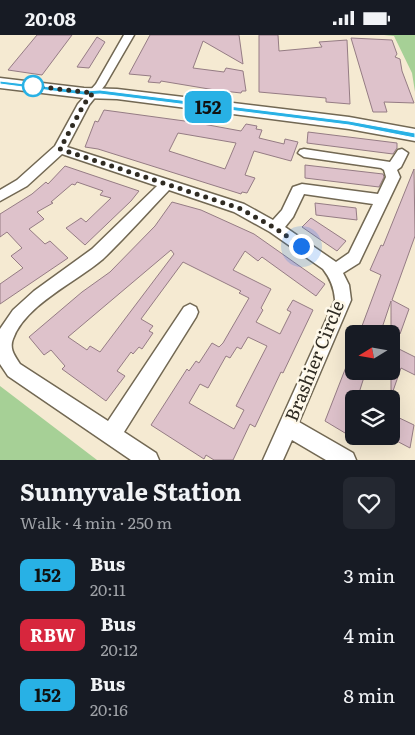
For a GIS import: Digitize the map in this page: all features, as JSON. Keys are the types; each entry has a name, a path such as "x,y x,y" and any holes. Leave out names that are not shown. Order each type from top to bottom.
{"main road":[{"path":"0,83 349,123 415,135"}],"street":[{"path":"0,196 22,183 60,149 84,104 100,85 129,35"},
{"path":"60,149 239,208 275,228 328,264 334,271 354,257 393,177 390,168 384,164 304,153"},
{"path":"390,168 396,164 402,153"},
{"path":"149,460 14,370 5,357 2,341 10,326 24,309 87,263 166,185"},
{"path":"275,228 288,213 298,191 302,189 382,200"},
{"name":"Brashier Circle","path":"273,460 289,427 342,300 340,281 334,271"},
{"path":"111,435 190,312"},
{"path":"289,427 346,460"}],"green space":[{"path":"384,35 415,35 415,92 412,73 394,36"},
{"path":"0,386 97,460 0,460"}],"building":[{"path":"37,35 72,35 42,75 8,70"},
{"path":"150,35 239,35 243,64 203,41 193,68 224,72 226,68 243,71 246,91 241,93 161,81 160,83 148,82 151,76 129,74"},
{"path":"259,35 278,35 279,51 322,47 319,42 347,40 350,104 326,102 326,98 259,92"},
{"path":"97,37 105,42 89,68 77,67"},
{"path":"351,38 392,40 397,54 395,57 400,59 402,71 414,103 384,102 387,112 373,112"},
{"path":"104,110 241,131 246,124 257,126 256,129 262,130 259,138 284,144 285,139 298,142 291,161 254,151 245,175 255,178 247,193 242,192 241,194 98,149 85,147 95,121 98,122","holes":["178,133 236,143 225,169 169,151"]},
{"path":"308,132 397,143 397,148 393,154 307,143"},
{"path":"305,165 383,174 384,177 379,187 305,178"},
{"path":"65,166 139,191 85,245 66,228 81,218 86,222 111,198 100,195 103,191 77,182 51,202 53,203 37,212 44,219 29,229 45,244 50,241 68,258 0,304 0,284 23,268 11,256 22,248 7,232 0,237 0,214 32,194 46,182 48,184"},
{"path":"414,169 415,236 392,300 409,309 400,334 400,325 391,325 391,301 383,325 362,325 381,275 370,270 381,245 383,246"},
{"path":"172,202 201,210 254,234 325,284 316,296 262,257 258,261 245,251 233,270 271,289 256,322 280,334 291,312 287,310 293,300 313,310 255,427 250,424 233,460 214,460 206,455 204,459 151,425 187,369 189,371 196,361 199,363 212,343 219,347 223,343 249,298 239,293 241,291 183,262 141,319 153,326 149,331 153,333 142,349 139,347 133,354 131,352 117,371 125,376 106,401 62,369 65,366 51,350 44,355 29,337 82,292 110,272 155,226","holes":["171,250 174,254 100,352 90,346 87,350 68,337","248,337 267,346 236,406 244,410 234,429 189,403 200,384 208,388 226,356 230,358 237,347 241,349"]},
{"path":"315,203 356,208 357,220 316,215"},
{"path":"311,218 346,241 337,251 302,227"},
{"path":"400,350 415,357 415,375 401,368 400,371"},
{"path":"345,370 345,380 363,380 360,390 345,390 345,433 325,421"},
{"path":"391,380 397,380 393,390 391,390"},
{"path":"400,418 414,425 410,448 400,443"}],"bus line":[{"name":"152","path":"0,83 84,93 100,92 349,123 415,135"}],"route":[{"path":"33,86 93,93 84,104 60,149 239,208 275,228 301,246"}]}
